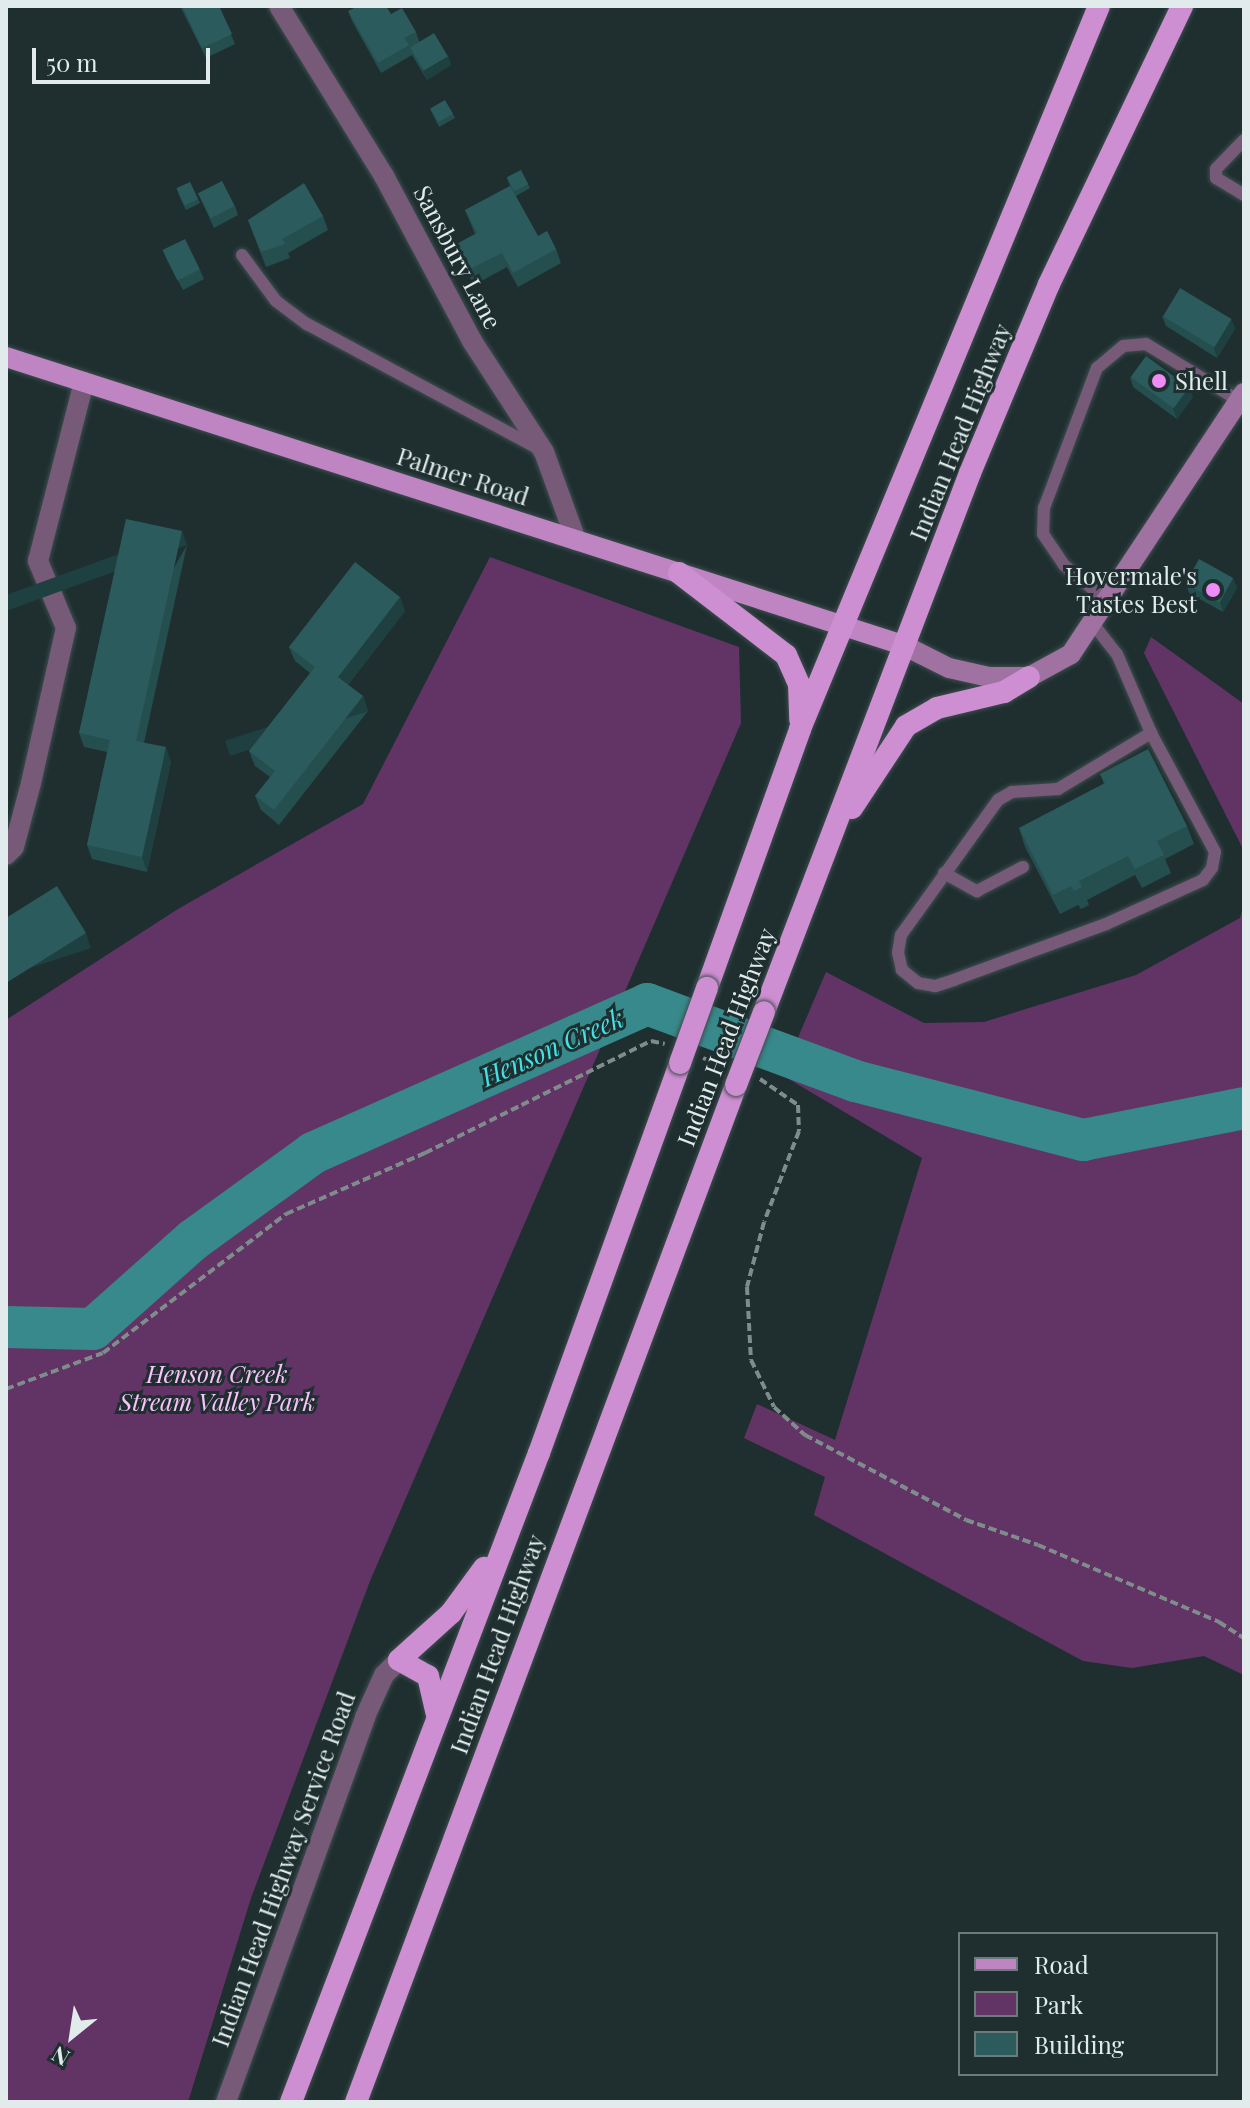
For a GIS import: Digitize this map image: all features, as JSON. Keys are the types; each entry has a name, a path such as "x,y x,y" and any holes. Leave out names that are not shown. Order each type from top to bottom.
{"highway":[{"name":"Indian Head Highway","path":"291,2102 504,1541 800,729 936,391 1099,6"},
{"name":"Indian Head Highway","path":"356,2102 903,645 1049,284 1182,6"},
{"path":"679,573 786,655 799,684 800,729"},
{"path":"821,860 906,726 937,708 1004,692 1029,677"},
{"path":"436,1716 428,1676 399,1660 451,1613 504,1541"}],"main road":[{"name":"Palmer Road","path":"6,357 903,645"},
{"path":"903,645 949,668 989,677 1029,677 1071,654 1094,625 1242,399"}],"street":[{"name":"Sansbury Lane","path":"279,6 384,176 472,341 544,452 576,540"},
{"path":"6,855 14,847 35,769 66,628 38,561 84,382"},
{"name":"Indian Head Highway Service Road","path":"226,2102 365,1717 384,1675 399,1660"}],"lane":[{"path":"1244,140 1216,169 1216,178 1244,195"},
{"path":"242,255 276,301 307,324 544,452"},
{"path":"1107,601 1064,565 1043,534 1044,508 1097,368 1123,346 1146,344 1242,399"},
{"path":"1094,625 1117,654 1151,733 1215,852 1203,880 1106,924 935,986 918,983 902,970 898,953 901,935 998,800 1012,792 1058,789 1151,733"},
{"path":"944,873 977,891 1023,867"}],"green space":[{"name":"Henson Creek Stream Valley Park","path":"490,557 739,647 741,723 370,1581 251,1898 188,2102 6,2102 6,1020 178,909 363,804"},
{"path":"1151,637 1244,704 1244,851 1144,653"},
{"path":"1244,904 1244,1675 1204,1656 1132,1668 1083,1661 814,1515 825,1477 744,1438 757,1404 835,1440 922,1158 782,1075 826,972 924,1023 984,1022 1136,975 1240,918"}],"building":[{"path":"182,6 219,6 232,34 202,48"},
{"path":"358,6 386,6 391,14 402,8 416,32 404,38 409,45 378,63 348,11"},
{"path":"434,33 448,56 424,71 410,47"},
{"path":"445,100 453,114 438,122 430,108"},
{"path":"521,170 528,184 514,192 507,177"},
{"path":"222,181 235,206 211,218 198,193"},
{"path":"190,182 198,199 184,206 176,188"},
{"path":"304,183 323,216 282,239 285,244 261,252 248,220"},
{"path":"510,186 538,236 547,231 556,249 513,273 502,253 468,270 455,245 477,233 465,210"},
{"path":"185,239 200,270 177,281 163,250"},
{"path":"1180,288 1231,319 1214,347 1163,316"},
{"path":"1146,356 1189,387 1174,408 1131,377"},
{"path":"126,519 182,531 136,741 166,747 142,857 87,845 110,740 79,733"},
{"path":"1199,559 1233,578 1220,602 1185,583"},
{"path":"355,562 400,597 338,677 363,696 274,810 255,796 275,771 249,751 315,667 289,647"},
{"path":"1148,749 1187,826 1157,841 1164,855 1135,869 1128,856 1079,881 1082,887 1074,891 1071,886 1053,895 1019,828 1105,783 1100,774"},
{"path":"57,886 86,933 6,983 6,918"}],"waterway":[{"name":"Henson Creek","path":"6,1327 93,1329 193,1240 313,1153 647,1004 855,1081 1083,1140 1244,1108"}],"place":[{"name":"Shell","path":"1159,381"},
{"name":"Hovermale's Tastes Best","path":"1213,590"}]}
